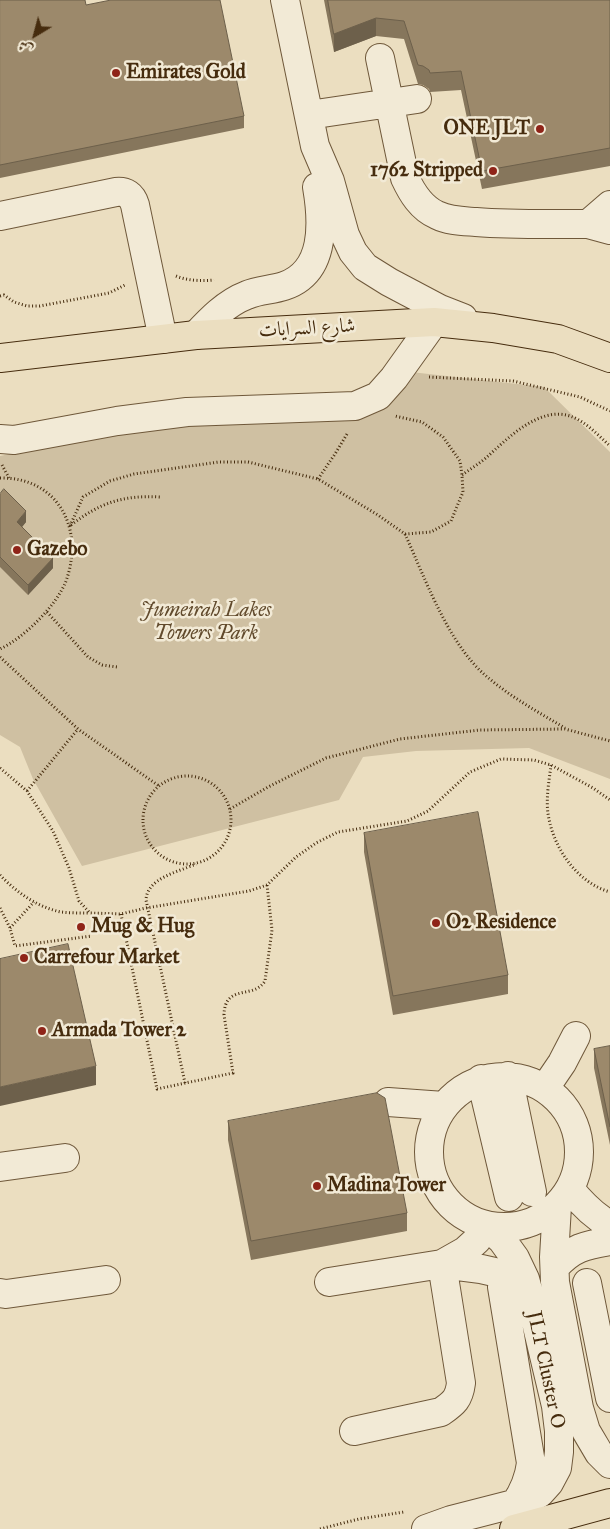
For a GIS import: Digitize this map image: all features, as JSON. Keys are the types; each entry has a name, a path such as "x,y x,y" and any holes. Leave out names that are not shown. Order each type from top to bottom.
{"main road":[{"name":"شارع السرايات","path":"0,358 196,335 434,322 493,328 558,339 610,358"},
{"path":"515,1517 610,1503"}],"street":[{"path":"285,0 315,146 330,181 345,235 353,252 365,266 389,282 440,308 493,328"},
{"path":"380,58 405,178 412,193 423,206 437,215 453,220 497,224 599,227 610,205"},
{"path":"308,115 418,99"},
{"path":"196,335 210,319 227,306 246,295 284,286 299,278 312,264 319,245 322,224 316,184 315,146"},
{"path":"0,216 122,191 133,199 163,339"},
{"path":"0,439 14,440 117,421 187,412 356,406 378,396 434,322"},
{"path":"545,1088 562,1063 576,1036"},
{"path":"494,1077 521,1195"},
{"name":"JLT Cluster O","path":"426,1529 451,1520 515,1517 529,1500 550,1483 557,1468 559,1452 556,1406 514,1283 515,1258 502,1240 485,1225 462,1215 444,1198 432,1176 428,1152 432,1127 444,1106 454,1094 467,1085 494,1077 533,1082 545,1088 559,1100 571,1116 578,1134 580,1152 578,1172 564,1198 555,1232 554,1267 559,1308 579,1408 586,1431 599,1453 610,1464"},
{"path":"388,1102 444,1106"},
{"path":"0,1167 65,1158"},
{"path":"564,1198 582,1204 596,1217 610,1226"},
{"name":"JLT Cluster O","path":"485,1225 511,1227 536,1221 564,1198"},
{"path":"442,1264 465,1251 477,1240 485,1225"},
{"path":"554,1267 573,1250 585,1245 610,1241"},
{"path":"354,1431 441,1412 452,1405 459,1395 461,1383 442,1264"},
{"path":"328,1282 442,1264 481,1269 514,1283 503,1337 515,1403 531,1463 529,1478 515,1517"},
{"path":"0,1293 6,1294 106,1280"},
{"path":"587,1283 602,1319 610,1394"}],"path":[{"path":"0,296 4,295 14,302 27,306 40,306 109,293 125,284 135,270 162,269 182,279 200,281 219,280"},
{"path":"386,387 412,376 513,381 580,397 610,411"},
{"path":"462,475 517,430 553,414 569,416 578,420 610,446"},
{"path":"392,416 422,422 443,437 460,461 462,475 463,492 451,521 432,532 405,534"},
{"path":"318,479 348,433 347,425"},
{"path":"0,462 9,478"},
{"path":"70,526 83,497 110,481 134,474 219,462 248,462 318,479 378,515 405,534 440,610 460,646 485,675 565,729"},
{"path":"0,478 9,478 32,484 48,494 60,506 70,526 73,552 66,582 47,612 27,631 0,649"},
{"path":"70,526 88,512 119,499 160,497"},
{"path":"47,612 88,657 102,665 117,667"},
{"path":"0,657 78,729 159,786"},
{"path":"27,791 78,729"},
{"path":"230,809 268,787 326,758 400,738 480,730 565,729 610,741"},
{"path":"0,875 10,886 34,902 61,912 122,914 146,908 249,891 267,885 296,857 316,843 338,832 407,821 428,811 470,772 501,759 534,760 551,765 593,788 610,800"},
{"path":"551,765 548,817 554,840 567,861 583,878 610,892"},
{"path":"0,768 27,791 53,831 69,868 78,901 90,913"},
{"path":"185,1083 146,908 146,894 153,883 201,862 213,856 223,847 229,835 232,822 230,809 222,793 209,781 192,776 174,778 159,786 150,796 144,808 143,822 146,835 152,847 162,856 174,862 187,864 201,862"},
{"path":"122,914 157,1089 234,1073 224,1008 231,996 257,989 266,981 272,930 267,885"},
{"path":"10,928 34,902"},
{"path":"0,908 10,928 15,946 92,936"}],"green space":[{"name":"Jumeirah Lakes Towers Park","path":"411,372 544,387 610,452 610,779 529,748 416,751 363,757 339,800 82,866 33,779 20,747 0,735 0,456 132,427 333,416"}],"building":[{"name":"Emirates Gold","path":"0,0 85,0 86,5 111,0 220,0 244,116 0,165"},
{"name":"ONE JLT","path":"328,0 610,0 610,148 482,171 461,71 430,73 423,66 418,65 404,21 376,18 334,34"},
{"name":"Gazebo","path":"4,489 26,511 17,522 53,558 28,585 0,557 0,494"},
{"name":"O2 Residence","path":"478,812 508,975 393,996 364,833"},
{"name":"Armada Tower 2","path":"68,944 96,1066 0,1087 0,959"},
{"path":"610,1046 610,1127 594,1049"},
{"name":"Madina Tower","path":"377,1093 385,1098 407,1213 251,1241 228,1121"}],"place":[{"name":"Emirates Gold","path":"116,73"},
{"name":"ONE JLT","path":"540,129"},
{"name":"1762 Stripped","path":"493,171"},
{"name":"Gazebo","path":"17,550"},
{"name":"O2 Residence","path":"436,923"},
{"name":"Mug & Hug","path":"81,927"},
{"name":"Carrefour Market","path":"24,958"},
{"name":"Armada Tower 2","path":"42,1031"},
{"name":"Madina Tower","path":"317,1186"}]}
